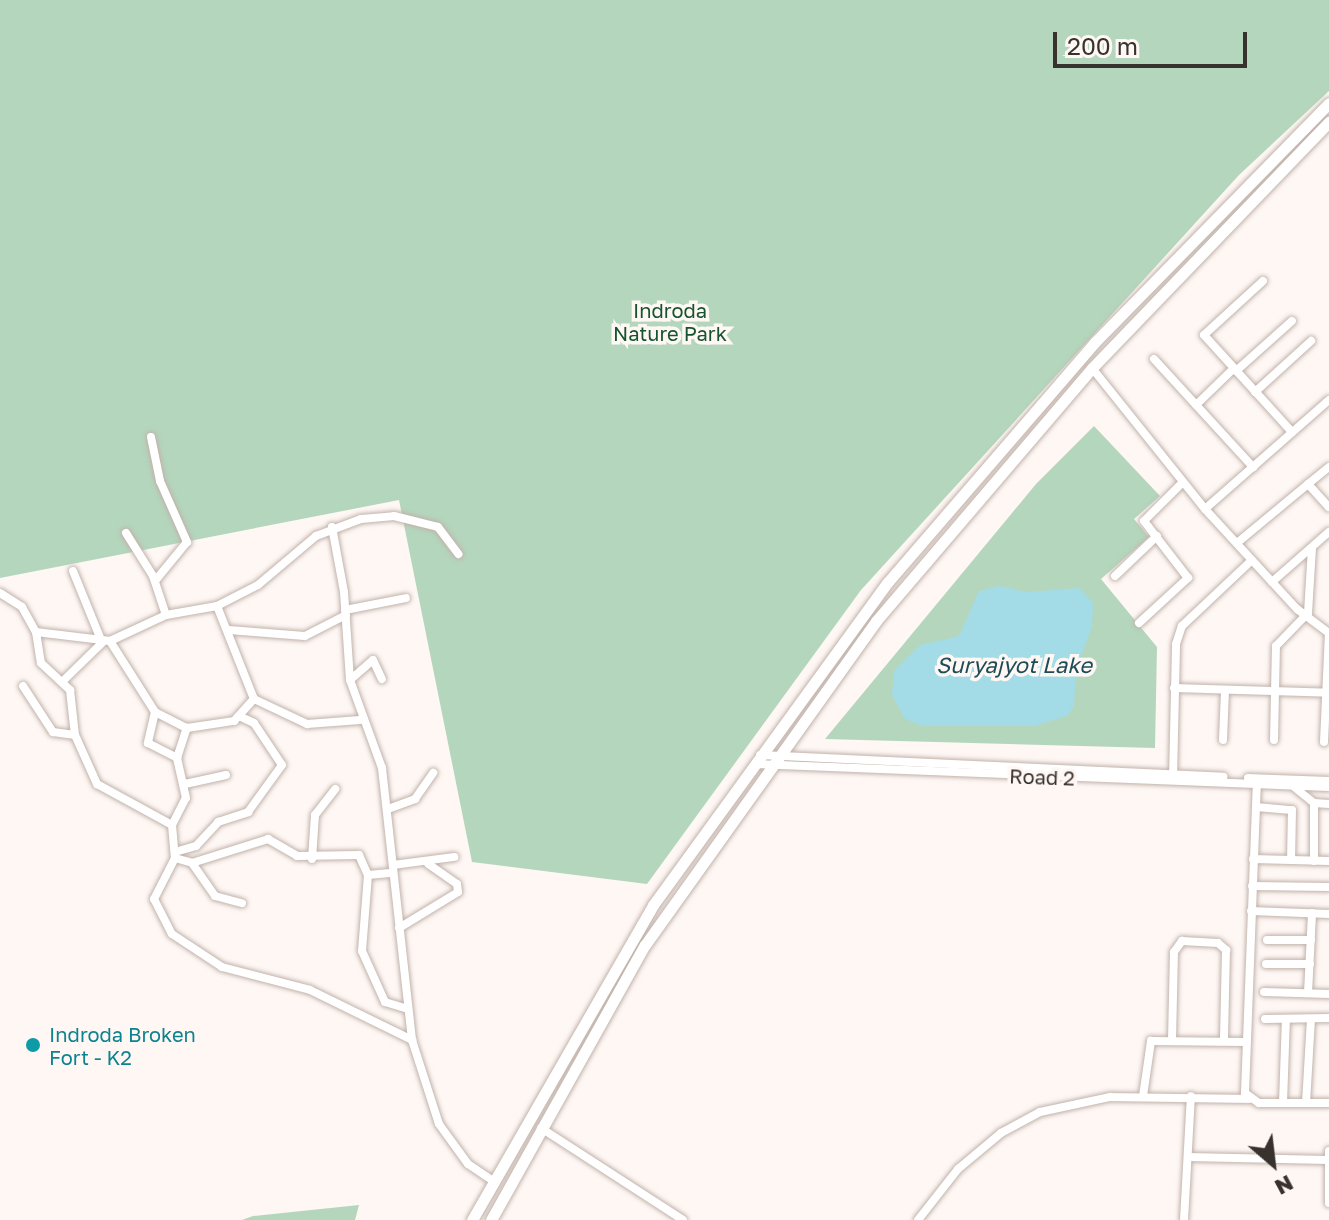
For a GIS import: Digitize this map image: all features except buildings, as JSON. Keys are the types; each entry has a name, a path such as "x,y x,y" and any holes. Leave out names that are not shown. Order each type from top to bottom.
{"highway":[{"path":"472,1220 647,916 887,583 992,457 1213,215 1329,103"},
{"path":"491,1220 638,957 771,764 876,621 1092,368 1329,122"},
{"path":"490,1186 502,1200"}],"street":[{"path":"1263,281 1204,335 1292,432"},
{"path":"1196,405 1292,321"},
{"path":"1255,392 1311,341"},
{"path":"1154,359 1253,467"},
{"path":"1092,368 1205,509 1306,618 1329,633 1324,742"},
{"path":"1205,509 1329,400"},
{"path":"151,437 160,481 187,542 155,581"},
{"path":"1237,543 1329,467"},
{"path":"1139,623 1188,578 1146,516 1183,482"},
{"path":"1308,484 1329,507"},
{"path":"64,680 105,640 166,615 217,606 258,585 332,527 394,516 438,527 458,554"},
{"path":"332,527 346,613 350,680 360,720 382,768 412,1040 439,1124 468,1164 490,1186"},
{"path":"1272,582 1329,532"},
{"path":"126,533 155,581 166,615"},
{"path":"1115,576 1157,536"},
{"path":"1274,740 1279,640 1306,618 1312,548"},
{"path":"1173,777 1174,688 1182,626 1252,560"},
{"path":"73,571 105,640 155,712 187,728 241,717 254,723 282,765 248,812 218,822 196,846 175,855"},
{"path":"0,593 22,607 36,632 41,663 64,680 75,735 102,789 172,825"},
{"path":"229,630 305,636 346,613 406,598"},
{"path":"217,606 254,699 307,724 360,720"},
{"path":"36,632 105,640"},
{"path":"350,680 373,660 382,679"},
{"path":"23,686 56,735 75,735"},
{"path":"1174,688 1328,693"},
{"path":"1223,740 1225,690"},
{"path":"241,717 254,699"},
{"path":"155,712 148,743 177,758"},
{"path":"187,728 177,758 185,784 184,809 172,825 175,855 154,899 172,934 222,967 310,990 412,1040"},
{"name":"Road 2","path":"758,760 771,764 1173,777 1329,787"},
{"path":"388,809 415,799 433,773"},
{"path":"185,784 226,775"},
{"name":"Road 2","path":"1257,782 1329,781"},
{"path":"1249,1099 1244,1042 1257,782"},
{"path":"1293,786 1314,803 1329,804"},
{"path":"312,859 315,815 335,789"},
{"path":"1314,803 1314,861"},
{"path":"1256,807 1292,810 1291,860"},
{"path":"192,863 268,839 288,854 312,859 359,855 368,875 362,951 385,1002 408,1009"},
{"path":"175,855 192,863 215,896 242,903"},
{"path":"368,875 454,857"},
{"path":"1253,859 1329,861"},
{"path":"399,928 458,892 457,884 428,864"},
{"path":"1252,886 1329,887"},
{"path":"1251,911 1329,914"},
{"path":"1308,993 1312,913"},
{"path":"1267,940 1311,940"},
{"path":"1172,1040 1174,952 1182,941 1218,943 1226,950 1224,1041"},
{"path":"1266,964 1310,964"},
{"path":"1264,992 1329,994"},
{"path":"1265,1019 1329,1018"},
{"path":"1283,1103 1286,1019"},
{"path":"1306,1103 1311,1019"},
{"path":"1143,1096 1146,1045 1172,1040 1244,1042"},
{"path":"918,1220 958,1169 1021,1121 1064,1104 1143,1096 1329,1103 1329,1092"},
{"path":"1184,1220 1191,1096"},
{"path":"541,1128 677,1218"},
{"path":"1329,1151 1329,1203"},
{"path":"1188,1157 1328,1160"}],"green space":[{"name":"Indroda Nature Park","path":"0,0 1329,0 1329,91 1239,175 861,590 647,884 472,862 399,500 0,578"},
{"path":"1094,426 1160,496 1134,519 1149,537 1101,579 1157,647 1155,748 825,739 1036,484"},
{"path":"359,1205 355,1220 242,1220 253,1216"}],"water":[{"name":"Suryajyot Lake","path":"999,586 1027,592 1079,588 1093,603 1092,627 1076,669 1074,707 1067,716 1034,726 923,726 905,719 892,695 894,671 920,645 959,636 979,591"}],"place":[{"name":"Indroda Broken Fort - K2","path":"33,1045"}]}
